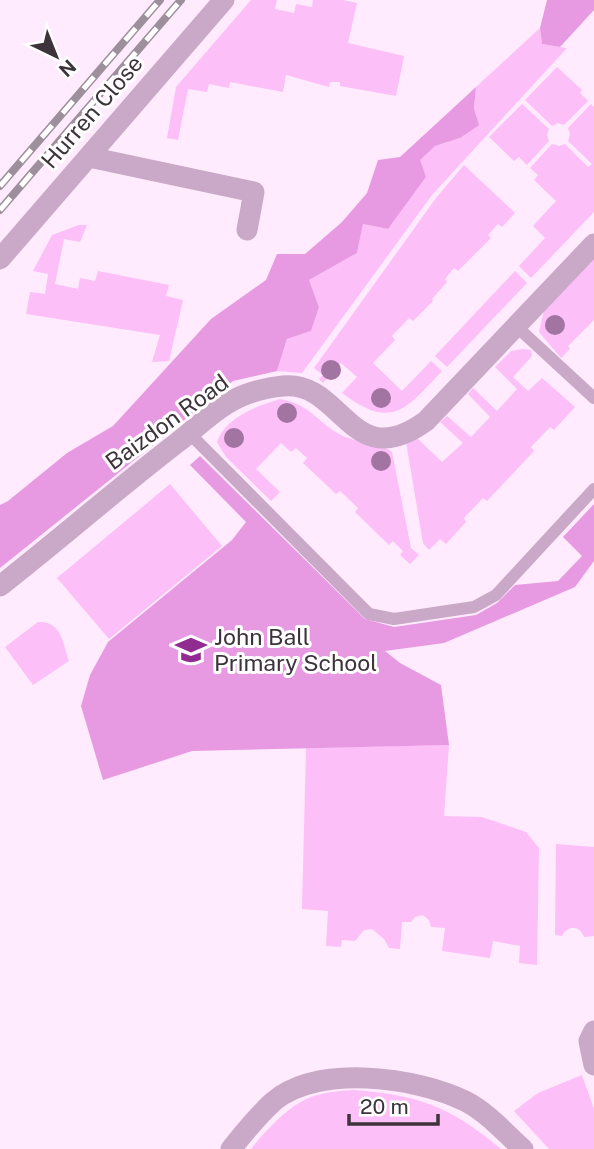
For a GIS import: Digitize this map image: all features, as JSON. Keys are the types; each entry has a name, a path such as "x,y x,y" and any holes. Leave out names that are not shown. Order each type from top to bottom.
{"street":[{"name":"Hurren Close","path":"0,259 224,0"},
{"path":"89,157 254,192 247,230"},
{"name":"Baizdon Road","path":"0,586 189,433 226,405 246,394 298,386 319,397 358,430 378,438 396,438 411,432 426,421 594,244"},
{"path":"594,1031 589,1041 594,1065"},
{"path":"231,1149 276,1100 304,1085 339,1079 374,1079 437,1089 467,1102 523,1149"}],"lane":[{"path":"516,326 594,398"},
{"path":"189,433 369,614 394,619 474,607 496,595 594,489"}],"shaded area":[{"path":"251,0 277,0 275,9 294,13 296,4 312,7 313,0 357,3 348,43 404,56 396,96 340,86 340,82 330,82 329,87 286,75 283,92 230,82 229,88 209,84 207,92 188,89 178,140 167,138 176,87"},
{"path":"547,0 594,0 594,10 560,47 542,44 540,28"},
{"path":"540,28 542,44 567,48 432,195 302,373 277,371 287,339 311,331 319,307 309,280 357,253 363,224 388,229 426,177 419,160 435,146 460,138 474,109 476,87"},
{"path":"557,67 582,90 580,93 588,101 564,125 558,123 552,126 525,100"},
{"path":"476,87 474,109 479,125 460,138 435,146 420,160 426,177 388,229 363,224 357,253 309,280 319,307 311,331 287,339 277,371 233,381 0,568 0,505 67,453 113,426 211,319 266,280 277,254 305,254 342,222 367,193 378,160 400,157"},
{"path":"522,104 549,129 549,141 527,165 519,157 514,161 489,137"},
{"path":"591,104 594,107 594,212 531,278 519,266 545,238 533,226 556,201 534,180 538,175 530,168 552,144 565,144 588,167 592,164 568,141 568,128"},
{"path":"464,165 515,213 502,227 498,224 488,235 491,238 458,271 454,268 433,301 413,321 409,318 392,336 395,340 373,363 402,391 431,361 442,371 408,405 397,410 386,413 359,405 342,393 357,377 341,363 323,383 319,379 323,375 314,368 436,198"},
{"path":"79,225 87,225 80,242 64,239 55,284 78,289 80,278 95,281 98,271 169,285 166,296 183,300 169,361 152,362 160,335 26,314 30,292 45,294 48,274 33,271 52,235"},
{"path":"594,259 594,320 568,346 570,349 561,358 539,332 544,310"},
{"path":"515,271 527,283 447,367 435,356"},
{"path":"531,350 532,356 513,377 528,391 542,378 575,407 554,430 550,427 531,447 534,451 487,501 483,498 464,518 466,522 446,544 440,539 429,550 423,543 406,442 414,435 442,462 463,443 440,422 447,416 471,437 490,417 468,394 473,388 497,411 517,389 495,367 511,351"},
{"path":"280,399 300,405 341,435 392,452 411,548 419,555 410,564 400,555 403,551 393,541 389,545 355,512 358,508 340,491 336,494 303,463 307,458 296,448 291,452 281,443 256,469 280,492 271,501 226,457 217,442 227,426 252,409"},
{"path":"200,456 365,619 394,627 476,615 497,603 515,585 558,581 582,556 563,537 594,504 594,561 575,587 444,643 385,651 400,663 441,685 449,745 192,751 103,780 81,706 90,675 108,642 232,540 246,522 190,465"},
{"path":"170,484 222,546 109,639 57,578"},
{"path":"38,622 52,625 60,634 69,661 33,685 5,647"},
{"path":"449,745 444,816 482,817 526,832 539,848 537,965 519,963 520,946 493,941 490,958 442,951 445,928 431,927 429,920 423,915 415,917 411,922 402,922 400,949 389,948 384,939 372,929 364,930 355,941 342,940 341,947 326,946 328,911 302,909 306,748"},
{"path":"556,844 594,847 594,936 584,937 579,930 573,928 562,936 555,935"},
{"path":"582,1075 594,1109 594,1149 549,1149 514,1111 538,1093"},
{"path":"353,1090 397,1095 432,1105 465,1122 501,1149 251,1149 271,1126 305,1100 333,1092"}],"railway":[{"path":"0,186 160,0"},
{"path":"0,210 181,0"}],"place":[{"name":"John Ball Primary School","path":"191,650"}]}
